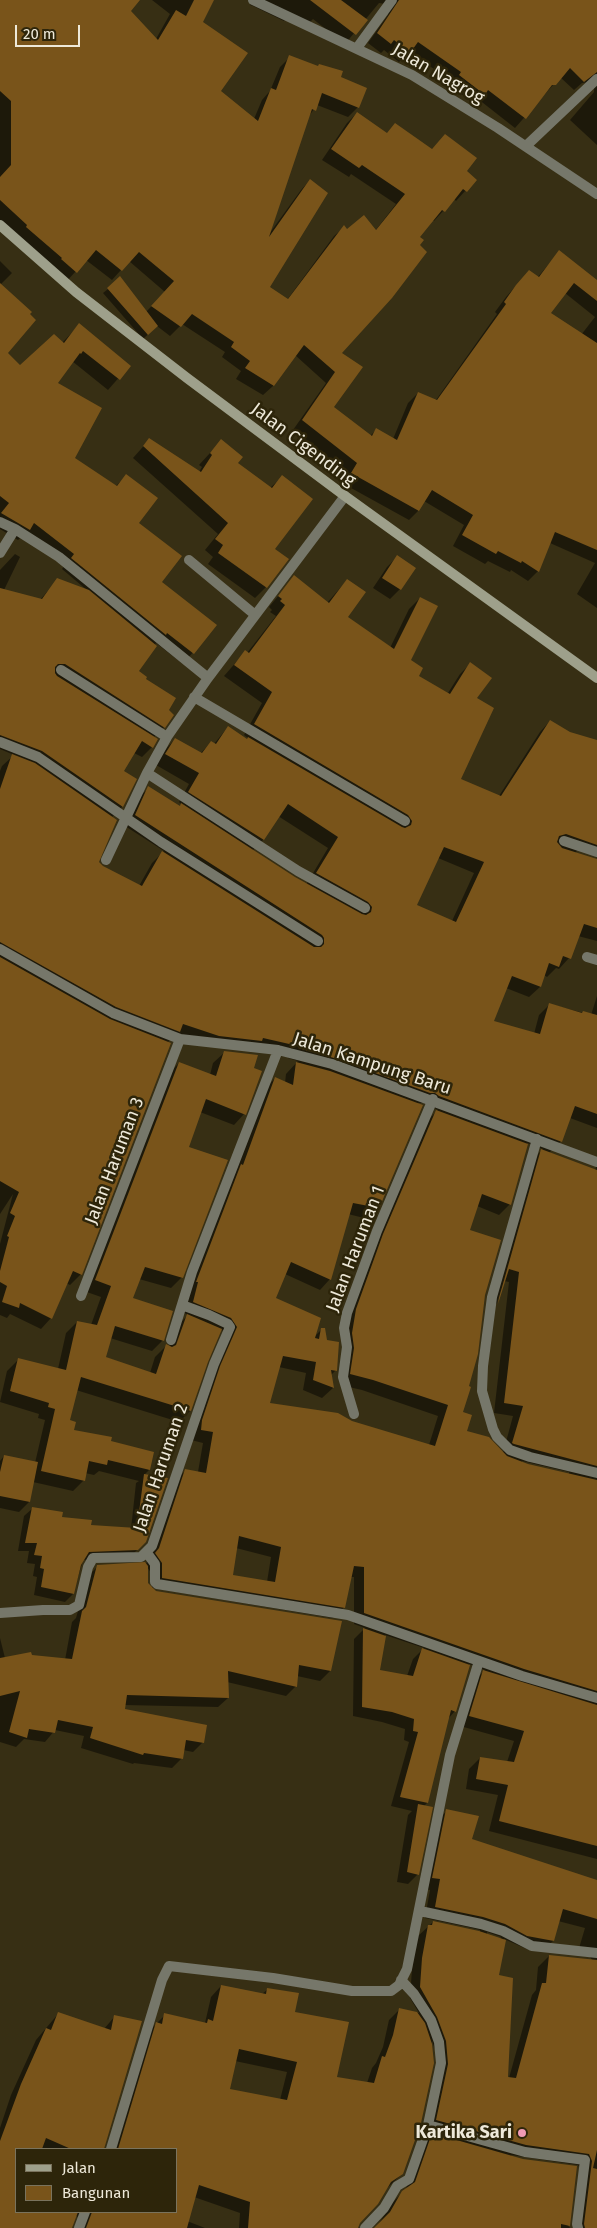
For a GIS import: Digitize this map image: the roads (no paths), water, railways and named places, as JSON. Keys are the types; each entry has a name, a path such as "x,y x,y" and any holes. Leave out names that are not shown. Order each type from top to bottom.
{"street":[{"name":"Jalan Nagrog","path":"253,0 412,75 526,146 597,194"},
{"path":"357,48 392,0"},
{"path":"526,146 597,79"},
{"name":"Jalan Cigending","path":"0,225 84,298 186,378 345,496 597,678"},
{"path":"106,860 167,737 254,614 345,496"},
{"path":"0,522 59,557 208,678"},
{"path":"0,553 14,529"},
{"path":"189,560 254,614"},
{"path":"61,670 167,737"},
{"path":"194,697 406,821"},
{"path":"0,742 38,757 216,878 318,941"},
{"path":"147,774 298,871 365,908"},
{"path":"564,841 597,852"},
{"name":"Jalan Kampung Baru","path":"0,949 113,1013 180,1039 278,1050 332,1064 433,1099 597,1162"},
{"name":"Jalan Haruman 3","path":"81,1296 180,1039"},
{"path":"171,1340 182,1305 278,1050"},
{"name":"Jalan Haruman 1","path":"354,1414 343,1377 347,1347 344,1328 347,1313 377,1231 433,1099"},
{"path":"537,1139 492,1297 483,1366 482,1391 493,1429 497,1437 510,1450 530,1457 597,1473"},
{"name":"Jalan Haruman 2","path":"0,1613 70,1610 79,1605 88,1567 94,1558 141,1557 152,1546 214,1364 230,1327 228,1324 209,1315 182,1305"},
{"path":"147,1553 155,1564 155,1582 157,1584 348,1616 479,1661 597,1698"},
{"path":"111,2148 162,1980 169,1966 273,1978 352,1991 391,1992 401,1980 407,1969 420,1911 450,1755 479,1661"},
{"path":"420,1911 469,1920 503,1931 532,1946 597,1953"},
{"path":"365,2228 384,2208 397,2186 409,2179 428,2125 441,2063 439,2042 431,2020 414,1994 401,1980"},
{"path":"428,2125 525,2152 585,2160 578,2228"},
{"path":"79,2228 85,2213"}],"place":[{"name":"Kartika Sari","path":"522,2133"}]}
